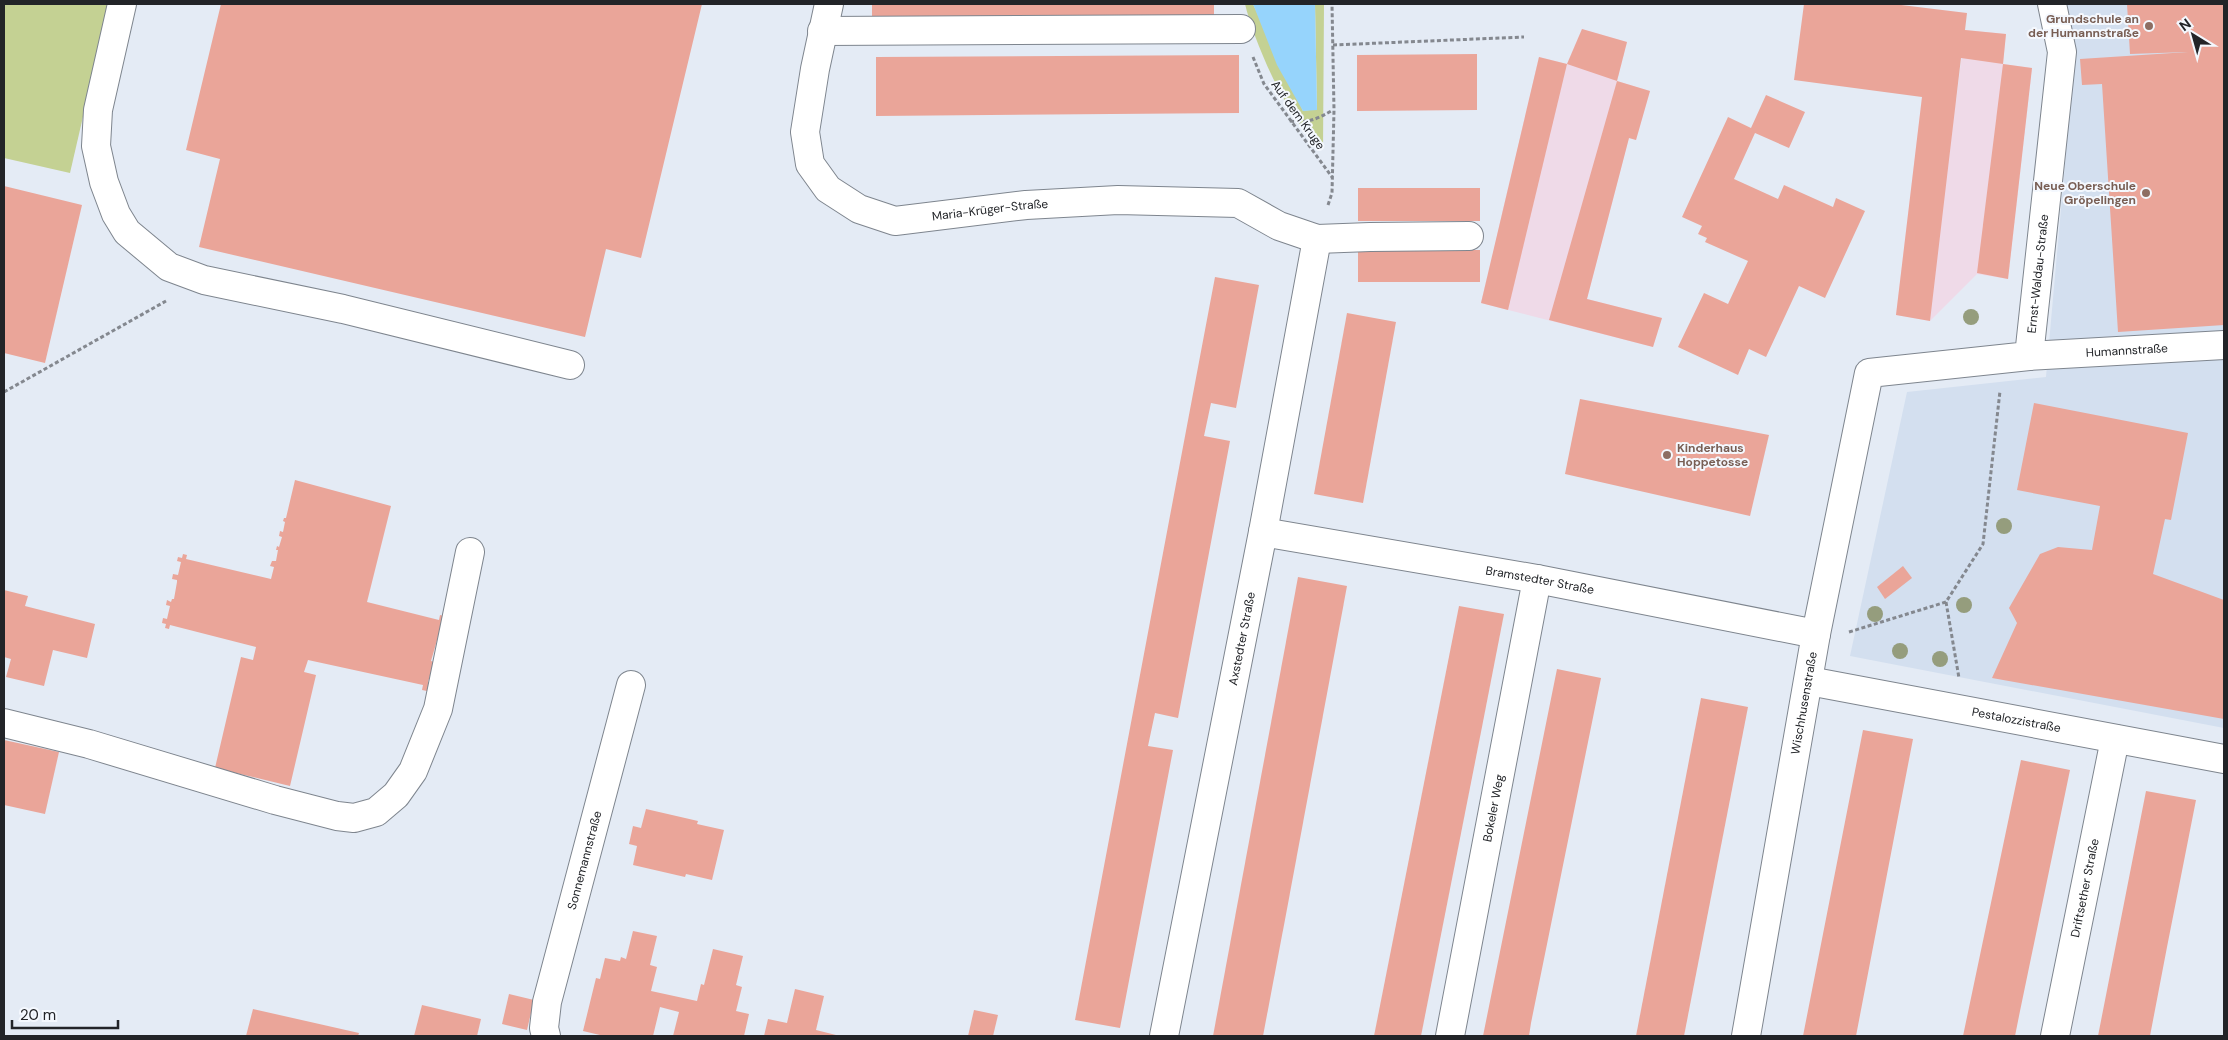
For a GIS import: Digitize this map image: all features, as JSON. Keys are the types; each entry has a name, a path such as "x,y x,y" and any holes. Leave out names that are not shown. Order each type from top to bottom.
{"street":[{"path":"122,4 98,110 96,146 104,182 116,214 127,232 170,267 204,280 343,309 570,365"},
{"name":"Maria-Krüger-Straße","path":"829,4 822,30 805,132 810,164 828,189 859,209 895,221 1026,205 1118,200 1238,203 1279,226 1317,239"},
{"name":"Ernst-Waldau-Straße","path":"2017,358 2062,52 2052,4"},
{"path":"822,30 1241,29"},
{"path":"1317,239 1370,236 1469,236"},
{"name":"Axstedter Straße","path":"1164,1036 1263,532 1317,239"},
{"name":"Humannstraße","path":"2017,358 2224,344"},
{"name":"Wischhusenstraße","path":"1746,1036 1816,638 1869,373 2017,358"},
{"name":"Bramstedter Straße","path":"1263,532 1537,579 1816,638"},
{"path":"4,723 89,744 275,800 338,816 354,818 376,812 396,795 413,771 438,709 470,552"},
{"name":"Bokeler Weg","path":"1450,1036 1537,579"},
{"name":"Pestalozzistraße","path":"1809,681 2224,759"},
{"name":"Sonnemannstraße","path":"546,1036 544,1028 546,1002 631,684"},
{"name":"Driftsether Straße","path":"2055,1036 2115,739"}],"path":[{"name":"Auf dem Kruge","path":"1317,239 1332,193 1334,110 1332,4"},
{"name":"Auf dem Kruge","path":"1241,29 1264,84 1332,177"},
{"path":"1333,45 1524,37"},
{"path":"1290,121 1301,123 1315,120 1334,110"},
{"path":"4,392 204,280"},
{"path":"1964,710 1946,602 1982,544 2017,358"},
{"path":"1816,638 1946,602"}],"shaded area":[{"path":"2063,4 2224,4 2224,728 1850,656 1907,392 2046,377 2075,52"},
{"path":"1582,29 1627,42 1617,81 1650,91 1636,140 1629,138 1587,299 1662,318 1653,347 1481,303 1539,57 1567,64"},
{"path":"1965,30 2006,34 2003,64 2032,68 2008,279 1977,274 1930,321 1896,315 1922,97 1956,101"}],"green space":[{"path":"4,4 109,4 70,173 4,158"},
{"path":"1245,4 1253,4 1303,111 1317,109 1315,4 1324,4 1323,149 1299,123 1275,83 1256,40"}],"water":[{"path":"1253,4 1315,4 1317,110 1303,111 1277,65"}],"building":[{"path":"221,4 702,4 641,258 606,249 585,337 199,247 220,159 186,150"},
{"path":"872,4 1214,4 1214,16 872,20"},
{"path":"1804,4 1893,4 1967,13 1965,30 2006,34 2003,64 1961,58 1930,321 1896,315 1922,97 1794,80"},
{"name":"Neue Oberschule Gröpelingen","path":"2127,4 2224,4 2224,325 2118,332 2102,84 2082,85 2080,59 2188,52 2130,54"},
{"path":"1582,29 1627,42 1617,81 1567,64"},
{"path":"1477,54 1477,110 1357,111 1357,55"},
{"path":"1239,55 1239,113 876,116 876,57"},
{"path":"1539,57 1567,64 1508,310 1481,303"},
{"path":"2003,64 2032,68 2008,279 1977,273"},
{"path":"1617,81 1650,91 1636,140 1629,138 1587,299 1662,318 1653,347 1549,320"},
{"path":"1766,95 1805,112 1789,148 1755,133 1734,179 1778,199 1784,185 1833,207 1836,198 1865,211 1825,298 1799,286 1766,357 1749,349 1738,375 1678,347 1704,293 1728,304 1748,261 1705,242 1707,238 1698,234 1702,226 1682,217 1728,117 1751,128"},
{"path":"4,186 82,205 45,363 4,353"},
{"path":"1358,188 1480,188 1480,221 1358,221"},
{"path":"1358,250 1480,250 1480,282 1358,282"},
{"path":"1215,277 1259,285 1236,408 1211,403 1204,436 1230,441 1178,718 1155,713 1148,746 1173,750 1120,1028 1075,1020"},
{"path":"1347,313 1396,322 1363,503 1314,494"},
{"name":"Kinderhaus Hoppetosse","path":"1580,399 1769,435 1750,516 1565,474"},
{"path":"2034,403 2188,433 2171,520 2165,519 2153,574 2224,600 2224,719 1992,678 2017,623 2009,608 2040,554 2058,547 2092,550 2100,506 2017,490"},
{"path":"295,480 391,506 367,602 439,620 440,615 444,616 431,661 434,662 436,670 432,669 428,682 433,683 432,688 427,687 427,691 422,690 423,685 308,660 304,672 316,675 290,786 215,768 241,657 253,660 256,647 170,625 169,629 165,628 166,624 162,623 163,618 167,619 170,606 166,605 167,600 171,602 174,599 177,580 172,579 173,574 178,575 181,562 177,561 178,557 182,558 183,554 187,555 186,559 271,579 274,567 270,566 272,561 276,561 277,546 279,547 282,537 279,536 280,531 283,532 285,522 283,521 286,518"},
{"path":"1903,566 1912,578 1885,599 1877,587"},
{"path":"1298,577 1347,586 1263,1036 1213,1036"},
{"path":"4,590 28,596 25,606 95,624 87,658 53,650 44,686 6,677 11,659 4,657"},
{"path":"1459,606 1504,614 1421,1036 1374,1036"},
{"path":"1557,669 1601,678 1529,1036 1483,1036"},
{"path":"1701,698 1748,707 1684,1036 1636,1036"},
{"path":"1863,730 1913,739 1856,1036 1803,1036"},
{"path":"4,740 59,752 45,814 4,805"},
{"path":"2021,760 2070,770 2015,1036 1963,1036"},
{"path":"2146,791 2196,800 2150,1036 2098,1036"},
{"path":"646,809 698,821 697,824 724,830 712,880 686,874 685,877 633,865 637,846 629,844 633,826 641,828"},
{"path":"633,931 657,936 650,965 657,967 651,991 697,1001 701,984 704,985 713,949 743,956 736,985 742,987 736,1011 749,1014 744,1036 673,1036 679,1012 660,1007 653,1036 604,1036 583,1031 596,978 600,979 605,958 620,961 621,957 626,959"},
{"path":"795,989 824,996 816,1030 840,1036 764,1036 768,1019 787,1023"},
{"path":"509,994 534,1000 527,1030 502,1024"},
{"path":"422,1005 481,1019 477,1036 414,1036"},
{"path":"253,1009 359,1033 358,1036 246,1036"},
{"path":"974,1010 998,1015 993,1036 968,1036"}],"place":[{"name":"Grundschule an der Humannstraße","path":"2149,26"},
{"name":"Neue Oberschule Gröpelingen","path":"2146,193"},
{"name":"Kinderhaus Hoppetosse","path":"1667,455"}]}
